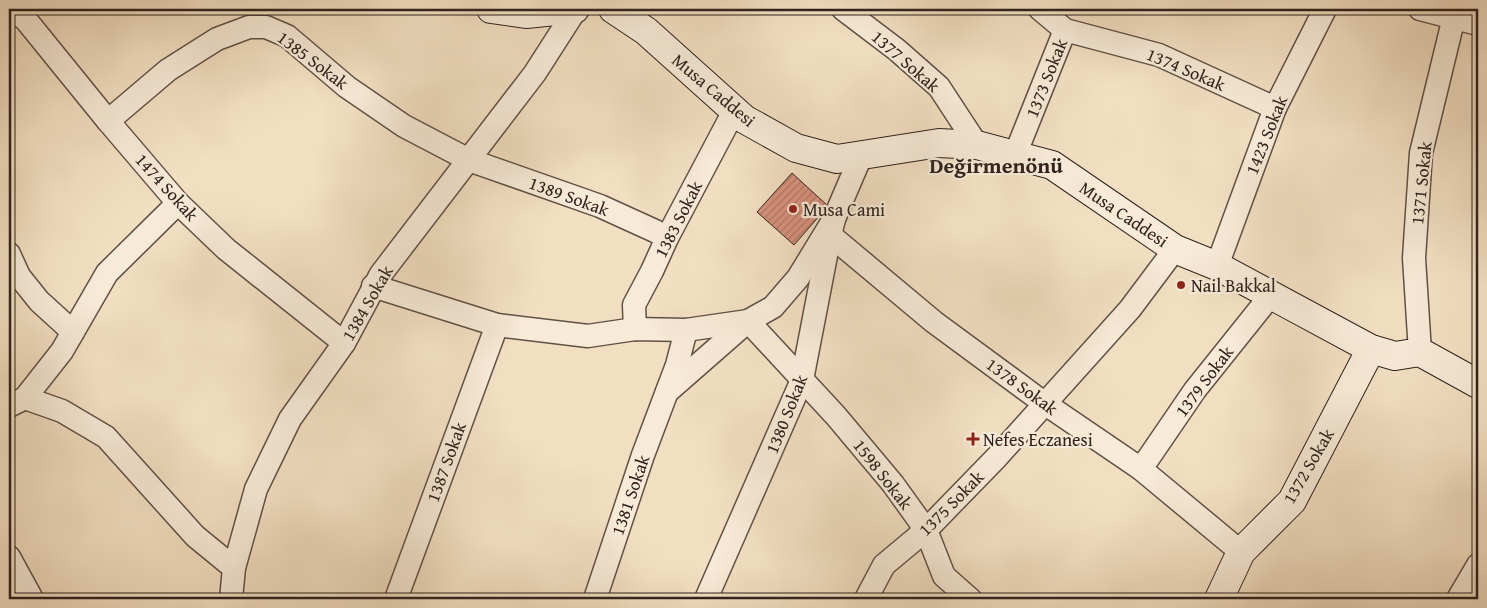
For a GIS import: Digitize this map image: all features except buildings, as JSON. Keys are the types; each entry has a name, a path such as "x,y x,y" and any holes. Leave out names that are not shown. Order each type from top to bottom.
{"street":[{"path":"491,9 526,14 575,9"},
{"name":"1384 Sokak","path":"231,599 234,568 256,489 290,419 344,343 380,274 535,73 575,9"},
{"name":"Musa Caddesi","path":"613,9 646,31 744,119 796,148 837,159 939,143 977,144 1052,165 1175,248 1217,266 1372,349 1394,356 1420,352"},
{"name":"1377 Sokak","path":"844,9 897,50 939,86 977,144"},
{"name":"1373 Sokak","path":"1015,155 1065,30 1040,9"},
{"name":"1423 Sokak","path":"1217,266 1275,108 1325,9"},
{"path":"1420,9 1478,24"},
{"name":"1474 Sokak","path":"13,14 26,20 178,203 226,249 344,343"},
{"name":"1371 Sokak","path":"1420,352 1414,258 1421,153 1454,18"},
{"name":"1385 Sokak","path":"108,121 168,70 217,39 249,27 266,26 287,36 347,87 404,126 469,160"},
{"name":"1374 Sokak","path":"1065,30 1159,55 1275,108"},
{"name":"1383 Sokak","path":"634,329 634,305 734,111"},
{"name":"1380 Sokak","path":"706,599 802,380 832,227 861,156"},
{"name":"1389 Sokak","path":"469,160 600,206 667,238"},
{"path":"17,402 62,351 107,273 178,203"},
{"name":"1380 Sokak","path":"748,320 773,307 798,278 832,227"},
{"name":"1378 Sokak","path":"832,227 934,322 1044,403 1141,469 1240,552"},
{"name":"1375 Sokak","path":"866,599 884,565 926,530 997,457 1130,309 1175,248"},
{"path":"9,254 19,276 39,301 73,332"},
{"path":"373,286 496,325 588,336 634,329 686,330 748,320"},
{"name":"1379 Sokak","path":"1141,469 1195,390 1271,295"},
{"name":"1598 Sokak","path":"748,320 836,416 893,484 926,530 944,576 970,599"},
{"name":"1381 Sokak","path":"666,392 748,320"},
{"name":"1387 Sokak","path":"396,599 496,325"},
{"name":"1381 Sokak","path":"595,599 643,455 677,365 686,330"},
{"name":"1372 Sokak","path":"1219,599 1240,552 1292,501 1372,349"},
{"path":"1420,352 1478,384"},
{"path":"17,402 62,411 106,437 195,536 234,568"},
{"path":"9,557 32,599"},
{"path":"1458,599 1478,565"}],"place":[{"name":"Musa Cami","path":"793,209"},
{"name":"Nail Bakkal","path":"1181,285"},
{"name":"Nefes Eczanesi","path":"973,439"}],"district":[{"name":"Değirmenönü","path":"996,165"}]}
